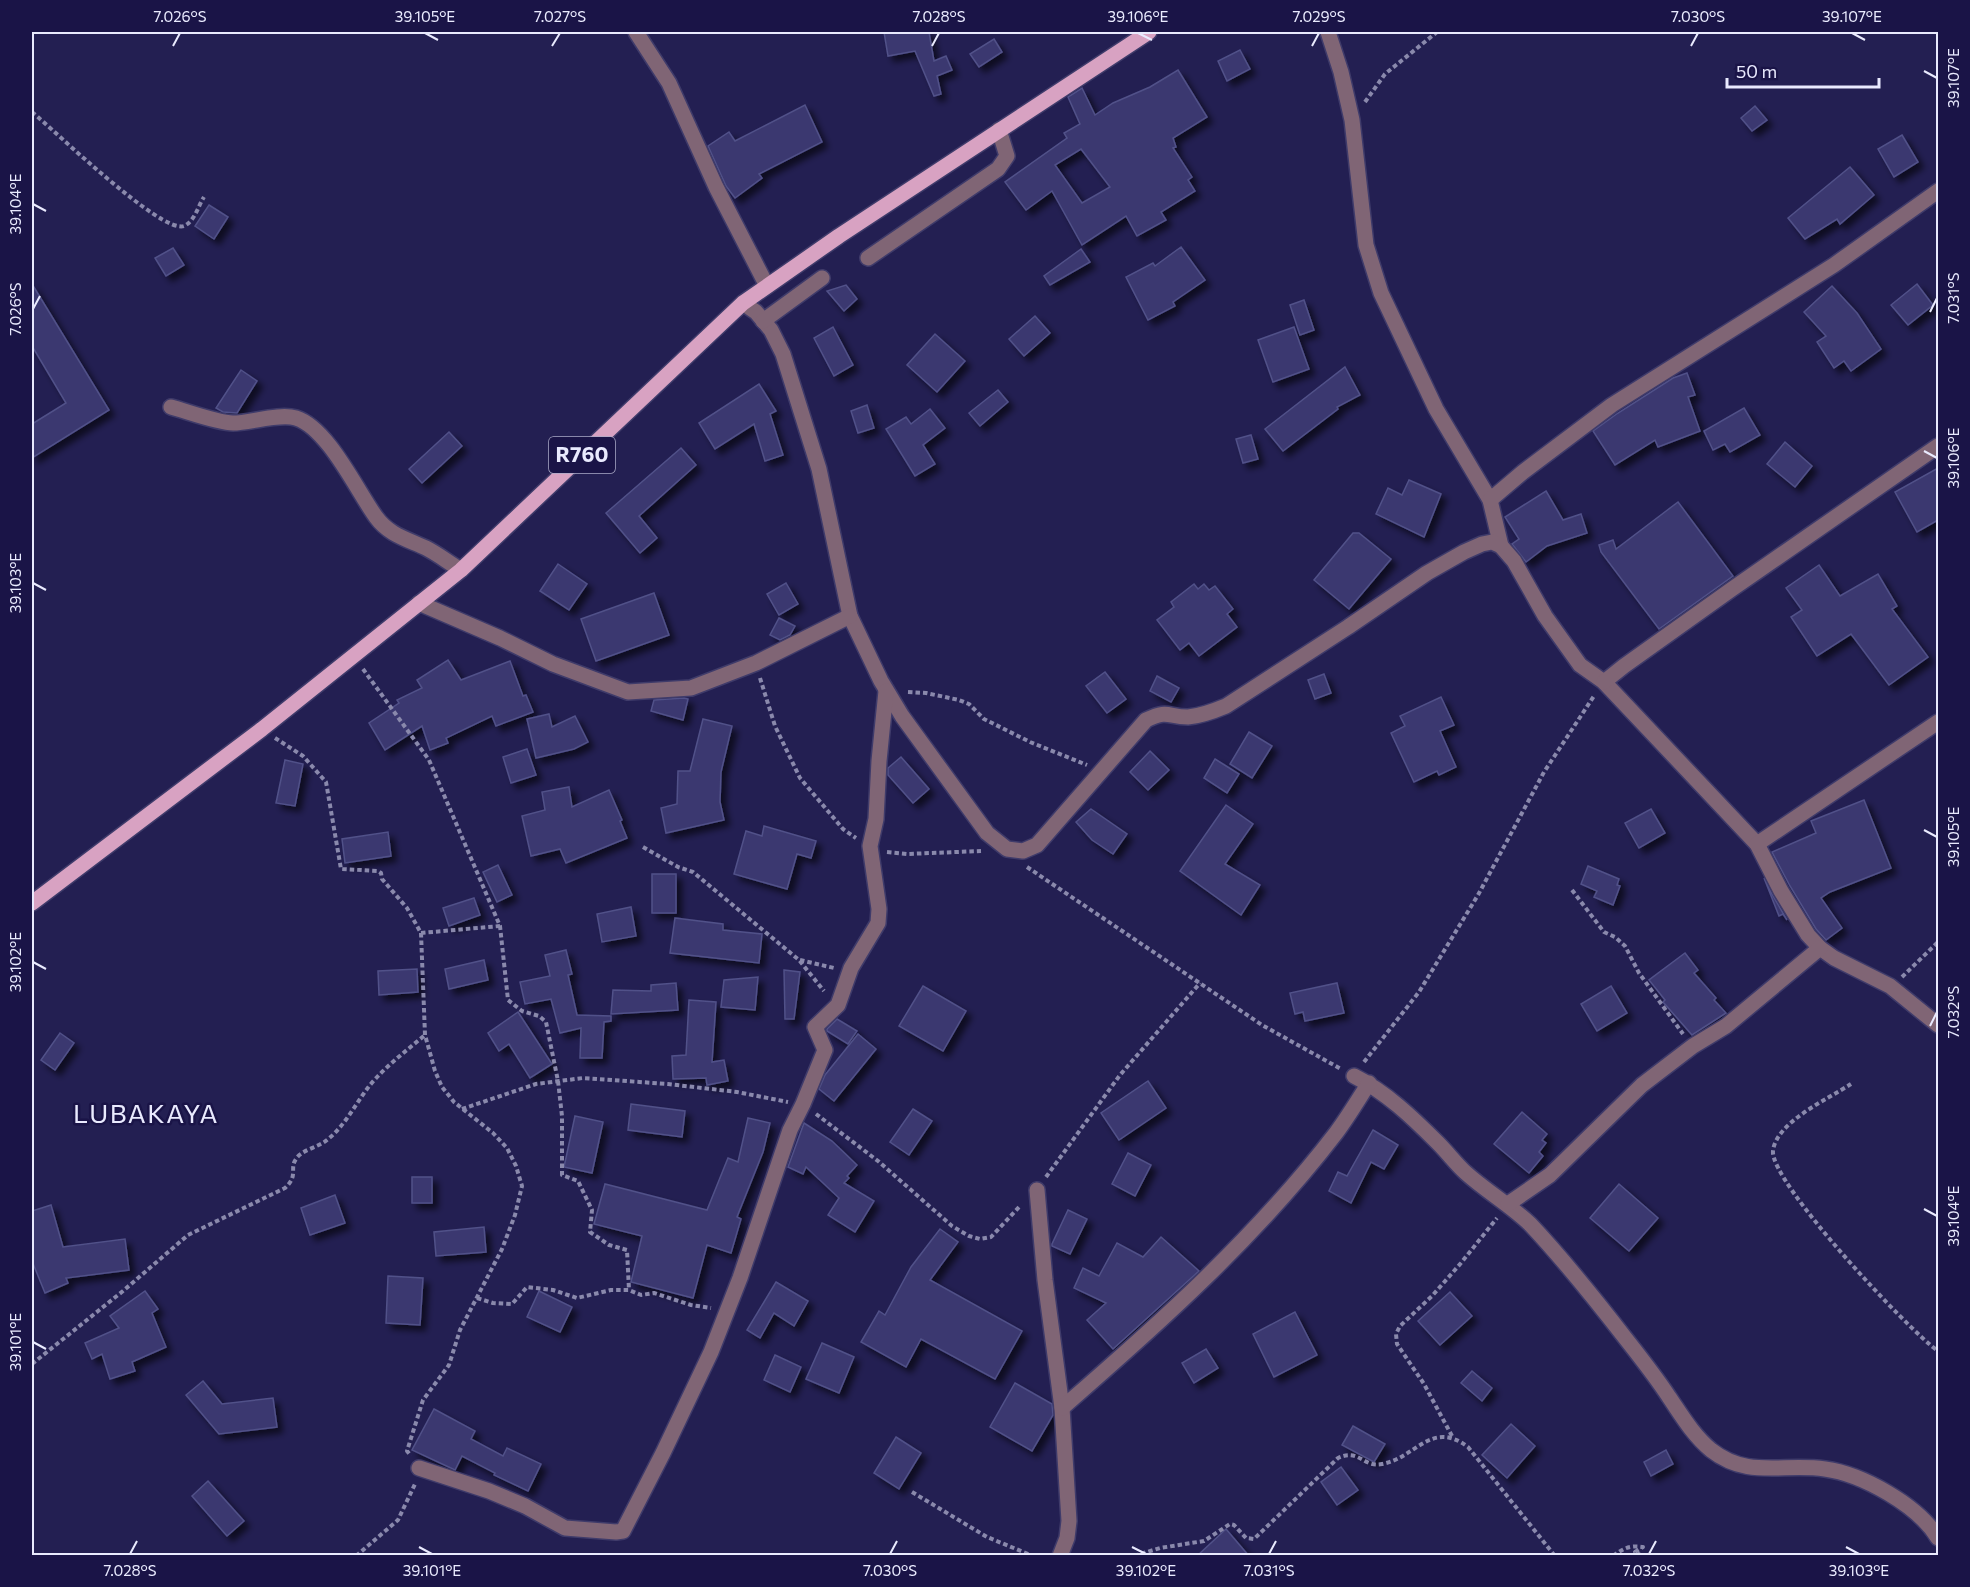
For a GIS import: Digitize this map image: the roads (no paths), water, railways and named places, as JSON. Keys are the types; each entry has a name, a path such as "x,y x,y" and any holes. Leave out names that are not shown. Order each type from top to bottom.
{"main road":[{"name":"R760","path":"32,903 262,729 461,570 743,303 1149,32"}],"street":[{"path":"636,32 669,83 716,187 767,286"},
{"path":"1328,32 1341,72 1352,120 1366,245 1381,294 1436,409 1490,500 1502,546 1514,561 1545,616 1580,665 1604,682 1757,844 1781,891 1808,935 1820,948 1834,958 1890,986 1938,1025"},
{"path":"868,258 998,169 1007,156 999,130"},
{"path":"1490,500 1612,405 1834,265 1938,191"},
{"path":"764,321 822,278"},
{"path":"743,303 764,321 783,354 819,469 850,616 886,691 987,833 1007,849 1023,851 1037,845 1146,720 1161,713 1188,717 1209,713 1226,706 1427,573 1482,544 1492,542 1502,546"},
{"path":"171,407 231,423 260,419 296,418 302,421 327,442 377,518 388,530 427,548 461,570"},
{"path":"1604,682 1714,602 1938,446"},
{"path":"419,603 553,664 628,692 691,688 756,663 850,616"},
{"path":"419,1468 489,1491 525,1506 565,1528 623,1531 690,1398 727,1310 790,1130 825,1050 815,1027 838,1005 851,968 878,923 879,909 870,846 876,819 886,691"},
{"path":"1757,844 1938,722"},
{"path":"1508,1204 1550,1174 1642,1085 1693,1046 1726,1026 1820,948"},
{"path":"1354,1076 1369,1083 1412,1118 1466,1173 1508,1204 1559,1256 1647,1365 1681,1416 1709,1448 1722,1458 1743,1467 1798,1467 1825,1469 1847,1474 1895,1497 1918,1515 1938,1538"},
{"path":"1062,1408 1149,1332 1240,1244 1337,1131 1369,1083"},
{"path":"1037,1190 1046,1291 1062,1408 1069,1521 1067,1538 1060,1556"}],"district":[{"name":"LUBAKAYA","path":"146,1114"}]}
